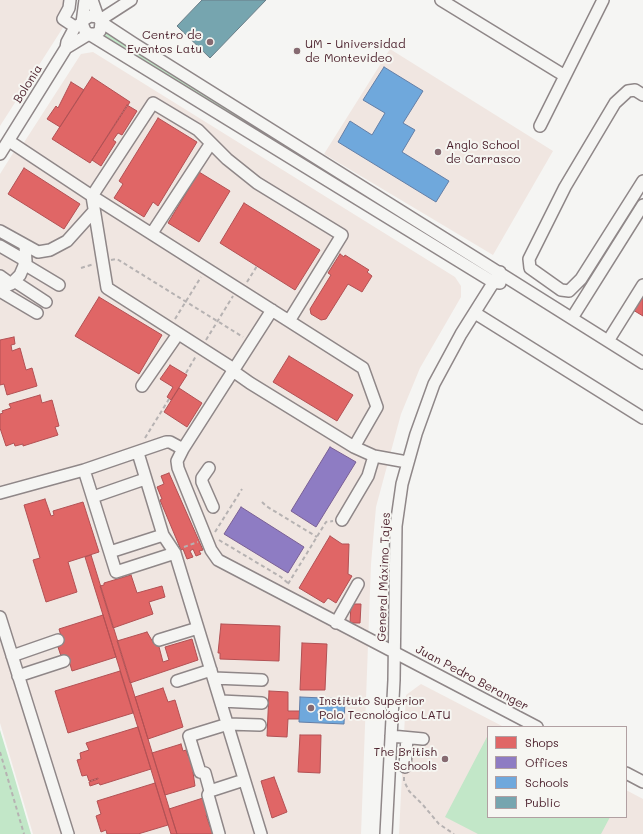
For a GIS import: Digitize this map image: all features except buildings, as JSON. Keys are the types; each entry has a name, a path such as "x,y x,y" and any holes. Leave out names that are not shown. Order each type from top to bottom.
{"street":[{"path":"70,0 69,8 63,19 80,23 90,16 100,20 500,272 516,284 643,362"},
{"path":"85,0 80,23 88,34 493,282 516,284"},
{"path":"92,0 100,20"},
{"path":"100,20 132,0"},
{"path":"441,0 565,76"},
{"path":"540,126 603,0"},
{"name":"Bolonia","path":"66,48 88,34 96,34 100,31 100,20"},
{"name":"Bolonia","path":"0,154 80,23"},
{"path":"643,95 635,90 628,91 615,103 562,193 529,259 530,268 561,290 569,291 581,279 643,181"},
{"path":"289,321 342,235 257,183 210,143 198,130 153,103 92,196 107,288 229,366 233,371 354,447 374,456 407,462"},
{"path":"8,141 363,368 377,407 354,447"},
{"path":"152,233 210,143"},
{"path":"572,318 643,205"},
{"path":"0,231 38,252 58,247 67,241 94,211"},
{"path":"617,221 628,228"},
{"path":"0,246 59,285"},
{"path":"25,246 25,263 20,274 13,282 0,289 36,313"},
{"name":"General Máximo Tajes","path":"386,834 394,652 396,526 402,484 407,462 434,384 461,334 476,313 500,272"},
{"path":"0,276 46,302"},
{"path":"608,341 643,285"},
{"name":"Juan Pedro Beranger","path":"272,310 183,449 178,460 178,468 206,539 218,560 535,726"},
{"path":"476,313 643,418"},
{"path":"142,386 174,331"},
{"path":"0,493 84,470 138,453 166,442 170,442 183,449"},
{"path":"138,453 163,535 175,551 261,834"},
{"path":"342,520 368,476 374,456"},
{"path":"209,468 202,478 202,482 212,506"},
{"path":"84,470 116,572 175,551"},
{"path":"93,497 145,479"},
{"path":"110,552 163,535"},
{"path":"336,623 358,584"},
{"path":"0,617 68,834"},
{"path":"159,640 198,628"},
{"path":"12,656 58,640"},
{"path":"18,676 64,661"},
{"path":"177,681 213,674 262,680"},
{"path":"221,701 262,703"},
{"path":"219,834 208,795 210,791 205,773 200,772 189,736 228,724 260,725"},
{"path":"391,736 423,739"},
{"path":"405,767 407,738"},
{"path":"627,774 643,782"},
{"path":"210,791 244,780"}],"path":[{"path":"82,268 102,261 117,259 217,322 252,342"},
{"path":"186,373 234,295 242,291 257,266"},
{"path":"174,331 185,302 207,268"},
{"path":"138,453 169,399"},
{"path":"242,489 212,536 281,577 289,584"},
{"path":"262,502 266,506 317,537"},
{"path":"284,594 326,522 342,520"},
{"path":"175,551 199,542"},
{"path":"0,752 24,834"},
{"path":"405,767 404,781 410,791 438,824 454,834"}],"shaded area":[{"path":"0,0 74,0 71,15 0,126"},
{"name":"Anglo School de Carrasco","path":"390,49 553,151 493,255 324,154"},
{"path":"93,52 455,277 461,286 461,297 420,368 401,414 376,507 371,564 361,834 33,834 0,723 0,174 20,142 23,144 81,54"},
{"name":"The British Schools","path":"421,684 502,726 487,726 487,818 627,818 627,791 643,799 643,834 399,834 406,695"}],"green space":[{"path":"106,31 128,47 491,274 488,275 125,48 104,38"},
{"path":"0,730 14,776 31,834 0,834"},
{"path":"487,737 487,818 609,818 601,834 478,834 445,817"}],"place":[{"name":"Centro de Eventos Latu","path":"210,42"},
{"name":"UM - Universidad de Montevideo","path":"297,51"},
{"name":"Anglo School de Carrasco","path":"438,152"},
{"name":"Instituto Superior Polo Tecnológico LATU","path":"311,708"},
{"name":"The British Schools","path":"445,759"}]}
